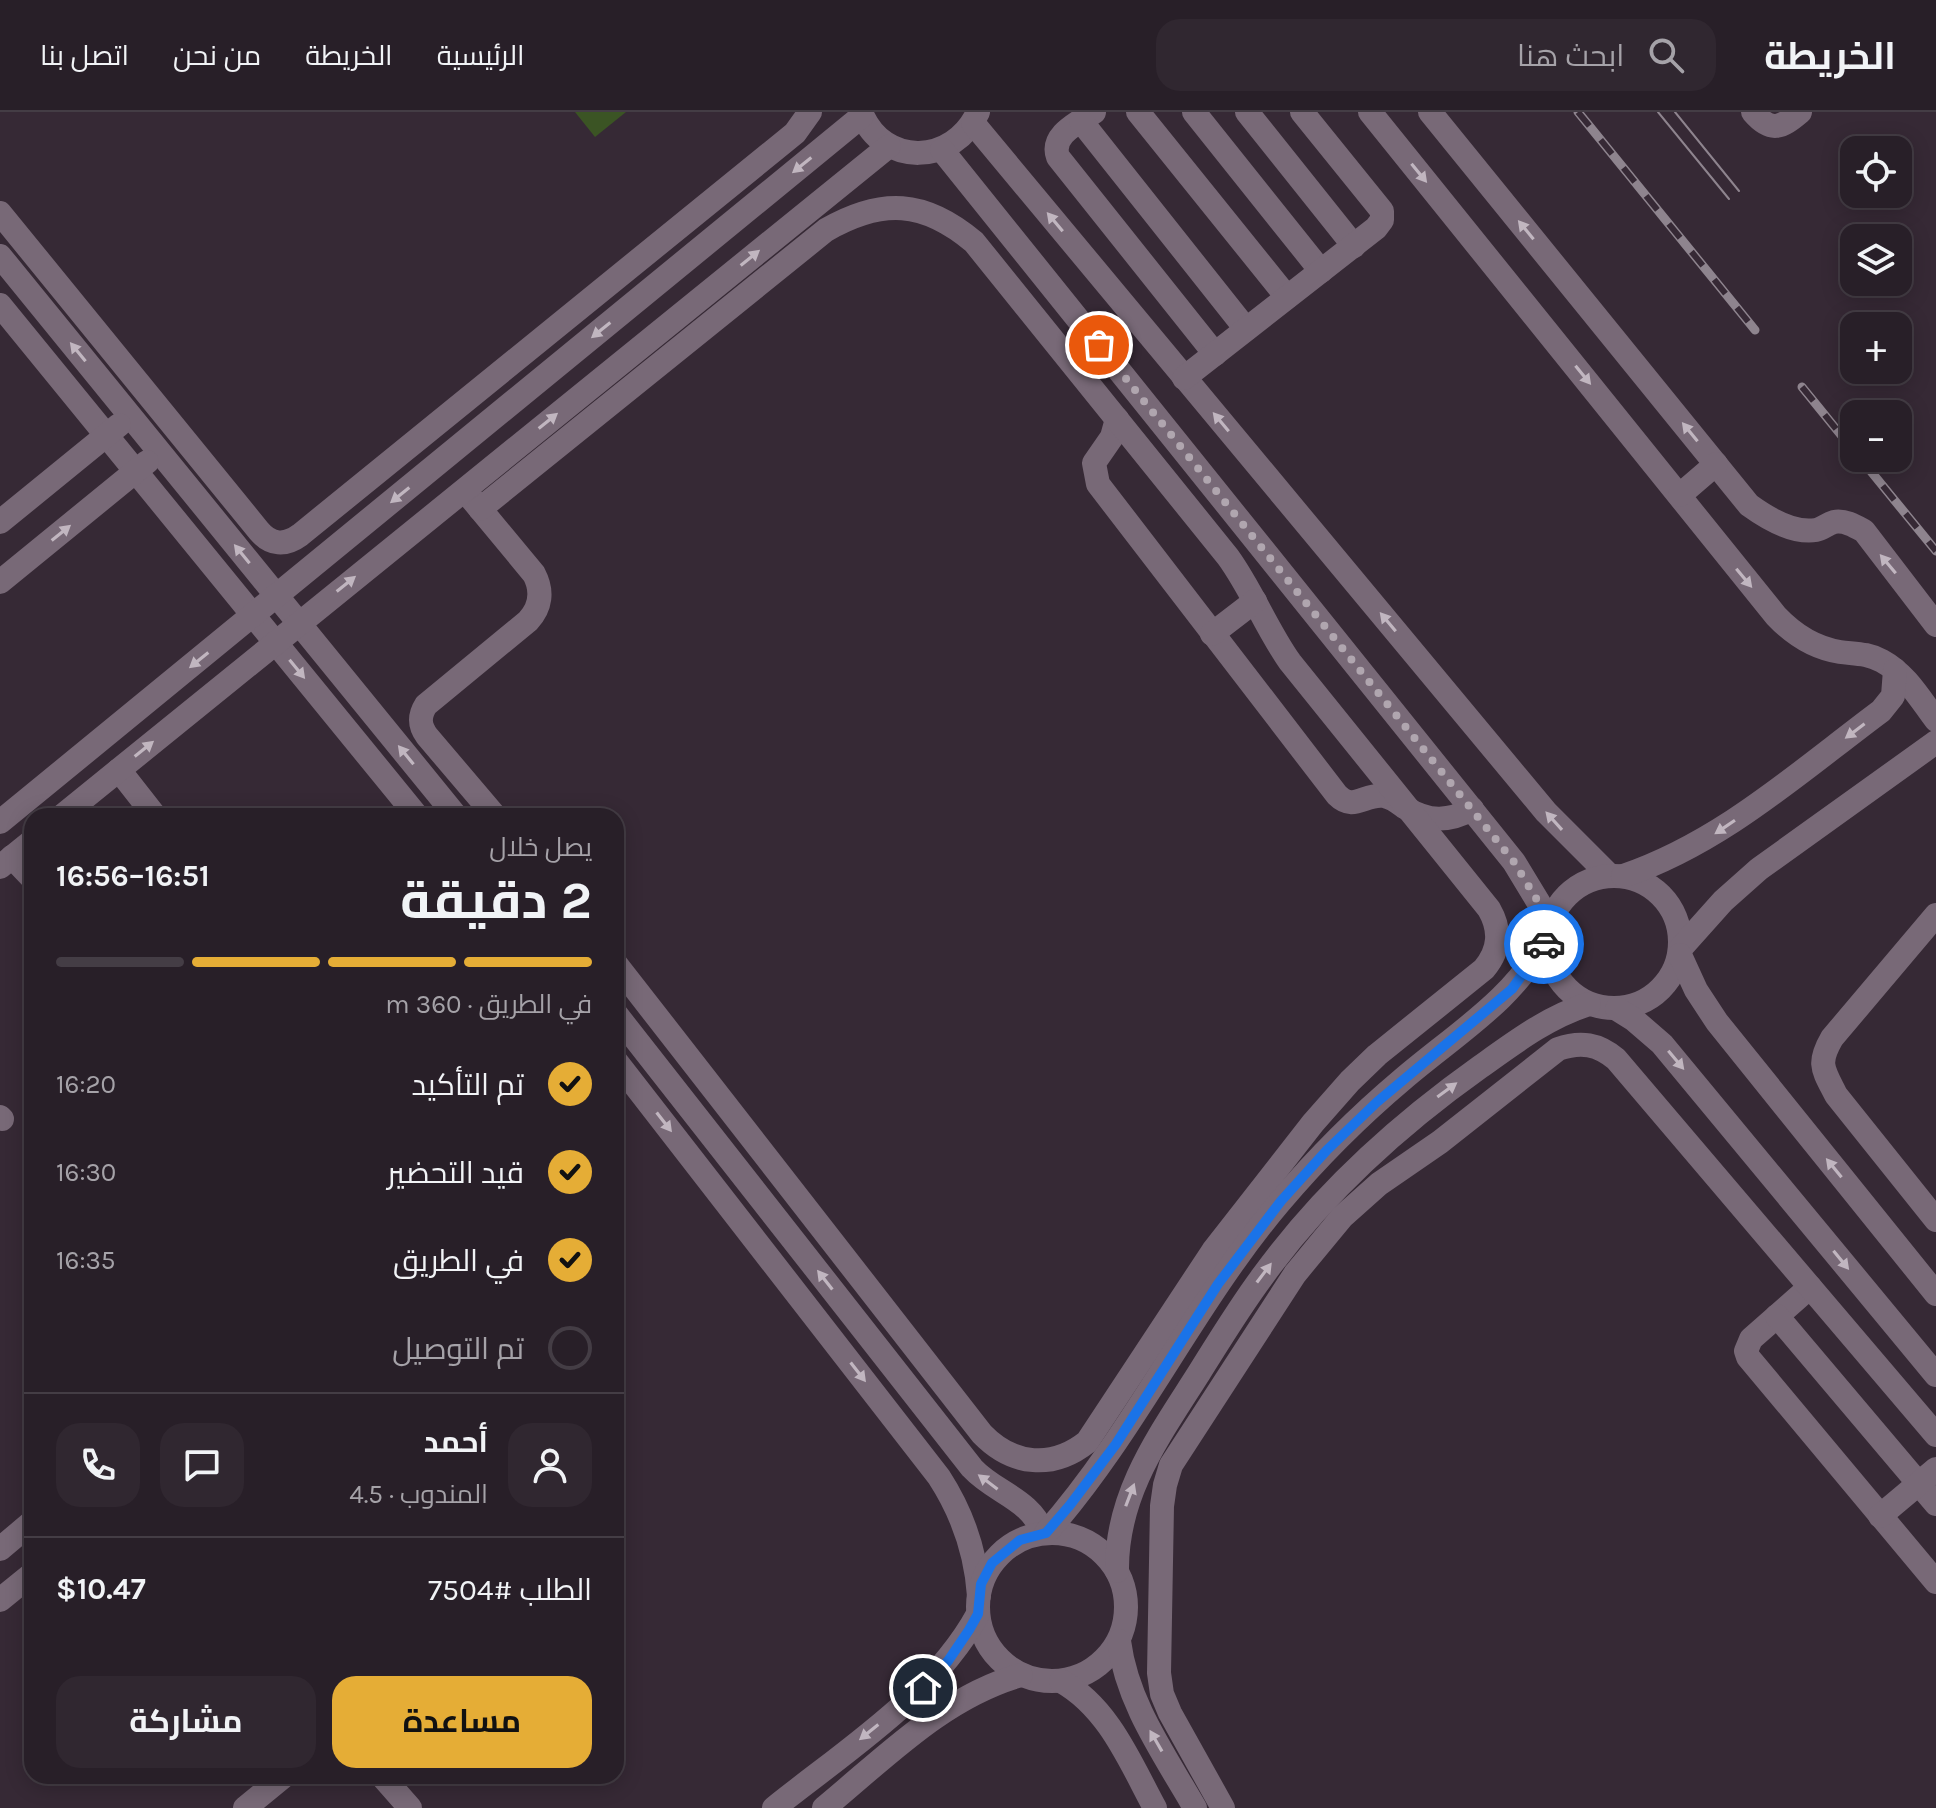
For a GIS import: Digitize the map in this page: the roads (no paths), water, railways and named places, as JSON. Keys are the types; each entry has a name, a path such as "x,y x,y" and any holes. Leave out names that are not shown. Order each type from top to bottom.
{"street":[{"path":"0,213 259,531 271,541 286,543 795,133 810,112"},
{"path":"1138,112 1287,297"},
{"path":"1194,112 1321,271"},
{"path":"1247,112 1354,246"},
{"path":"1184,378 1380,224 1382,211 1302,112"},
{"path":"1370,112 1776,616 1794,633 1830,650 1871,656 1895,670 1908,682 1936,720"},
{"path":"1430,112 1749,505 1792,528 1816,530 1835,522 1851,524 1864,531 1936,625"},
{"path":"1753,112 1762,123 1771,126 1783,125 1800,112"},
{"path":"0,822 862,114 873,133 889,146 924,154 942,150 954,143 976,118 1184,378 1546,812 1616,876 1640,881 1666,901 1675,915 1680,952 1696,990 1717,1022 1936,1294"},
{"path":"1215,354 1058,157 1057,141 1088,116 1246,329"},
{"path":"72,808 889,146"},
{"path":"942,150 1524,877 1550,929 1549,953 1554,969 1575,996 1589,1004 1617,1009 1643,1002 1664,987 1674,972 1680,952 1718,906 1759,869 1936,742"},
{"path":"480,509 811,241 843,221 879,208 899,208 930,215 958,229 974,242 1228,557 1270,633 1295,669 1495,919 1498,940 1491,960 1377,1055 1325,1109 1213,1251 1097,1430 1076,1451 1048,1461 1033,1461 1005,1453 993,1445 624,974"},
{"path":"0,256 449,808"},
{"path":"0,305 410,808"},
{"path":"1,519 130,416"},
{"path":"1117,419 1112,437 1096,456 1094,477 1342,800 1355,803 1374,796 1386,796 1427,818 1446,819 1472,809"},
{"path":"0,582 160,452"},
{"path":"1680,495 1716,464"},
{"path":"464,489 534,574 540,599 528,621 431,700 422,711 423,730 489,808"},
{"path":"1212,634 1255,601"},
{"path":"1045,1533 1105,1460 1218,1284 1281,1201 1327,1150 1377,1102 1512,989 1532,964 1556,910 1573,890 1597,878 1616,876 1685,851 1728,826 1881,711 1893,696 1895,670"},
{"path":"119,770 149,808"},
{"path":"464,808 478,795"},
{"path":"24,847 6,862 24,873"},
{"path":"1936,915 1832,1038 1822,1056 1826,1075 1836,1095 1936,1220"},
{"path":"656,1063 624,1089 939,1477 955,1504 968,1534 975,1564 978,1605 985,1639 991,1650 1010,1669 1021,1675 1041,1681 1061,1681 1081,1676 1099,1665 1119,1641 1126,1606 1117,1571 1117,1552 1123,1514 1145,1461 1238,1311 1291,1239 1351,1173 1426,1106 1537,1027 1589,1004"},
{"path":"1617,1009 1648,1031 1669,1052 1936,1375"},
{"path":"624,1032 656,1063 972,1468 988,1483 1026,1506 1045,1533"},
{"path":"1223,1808 1170,1713 1160,1683 1162,1521 1165,1485 1176,1456 1295,1274 1326,1235 1360,1200 1398,1169 1440,1142 1558,1049 1570,1045 1595,1046 1606,1051 1625,1069 1810,1287 1932,1423"},
{"path":"755,1190 778,1172"},
{"path":"1810,1287 1751,1339 1747,1344 1748,1357 1936,1582"},
{"path":"1777,1316 1927,1476 1936,1504"},
{"path":"1880,1516 1927,1476"},
{"path":"0,1549 24,1529"},
{"path":"774,1808 923,1688 948,1661 978,1605 986,1573 1000,1554 1020,1540 1045,1533 1060,1533 1087,1542 1099,1550 1117,1571"},
{"path":"0,1600 24,1580"},
{"path":"1119,1641 1124,1672 1135,1703 1195,1808"},
{"path":"824,1808 941,1712 979,1689 1021,1675"},
{"path":"1061,1681 1086,1697 1105,1719 1155,1808"},
{"path":"245,1808 274,1784"},
{"path":"389,1784 410,1808"}],"tram line":[{"path":"1658,112 1729,199"},
{"path":"1675,112 1739,191"}],"railway":[{"path":"1578,112 1755,330"},
{"path":"1802,387 1840,434"},
{"path":"1871,472 1936,551"}]}
